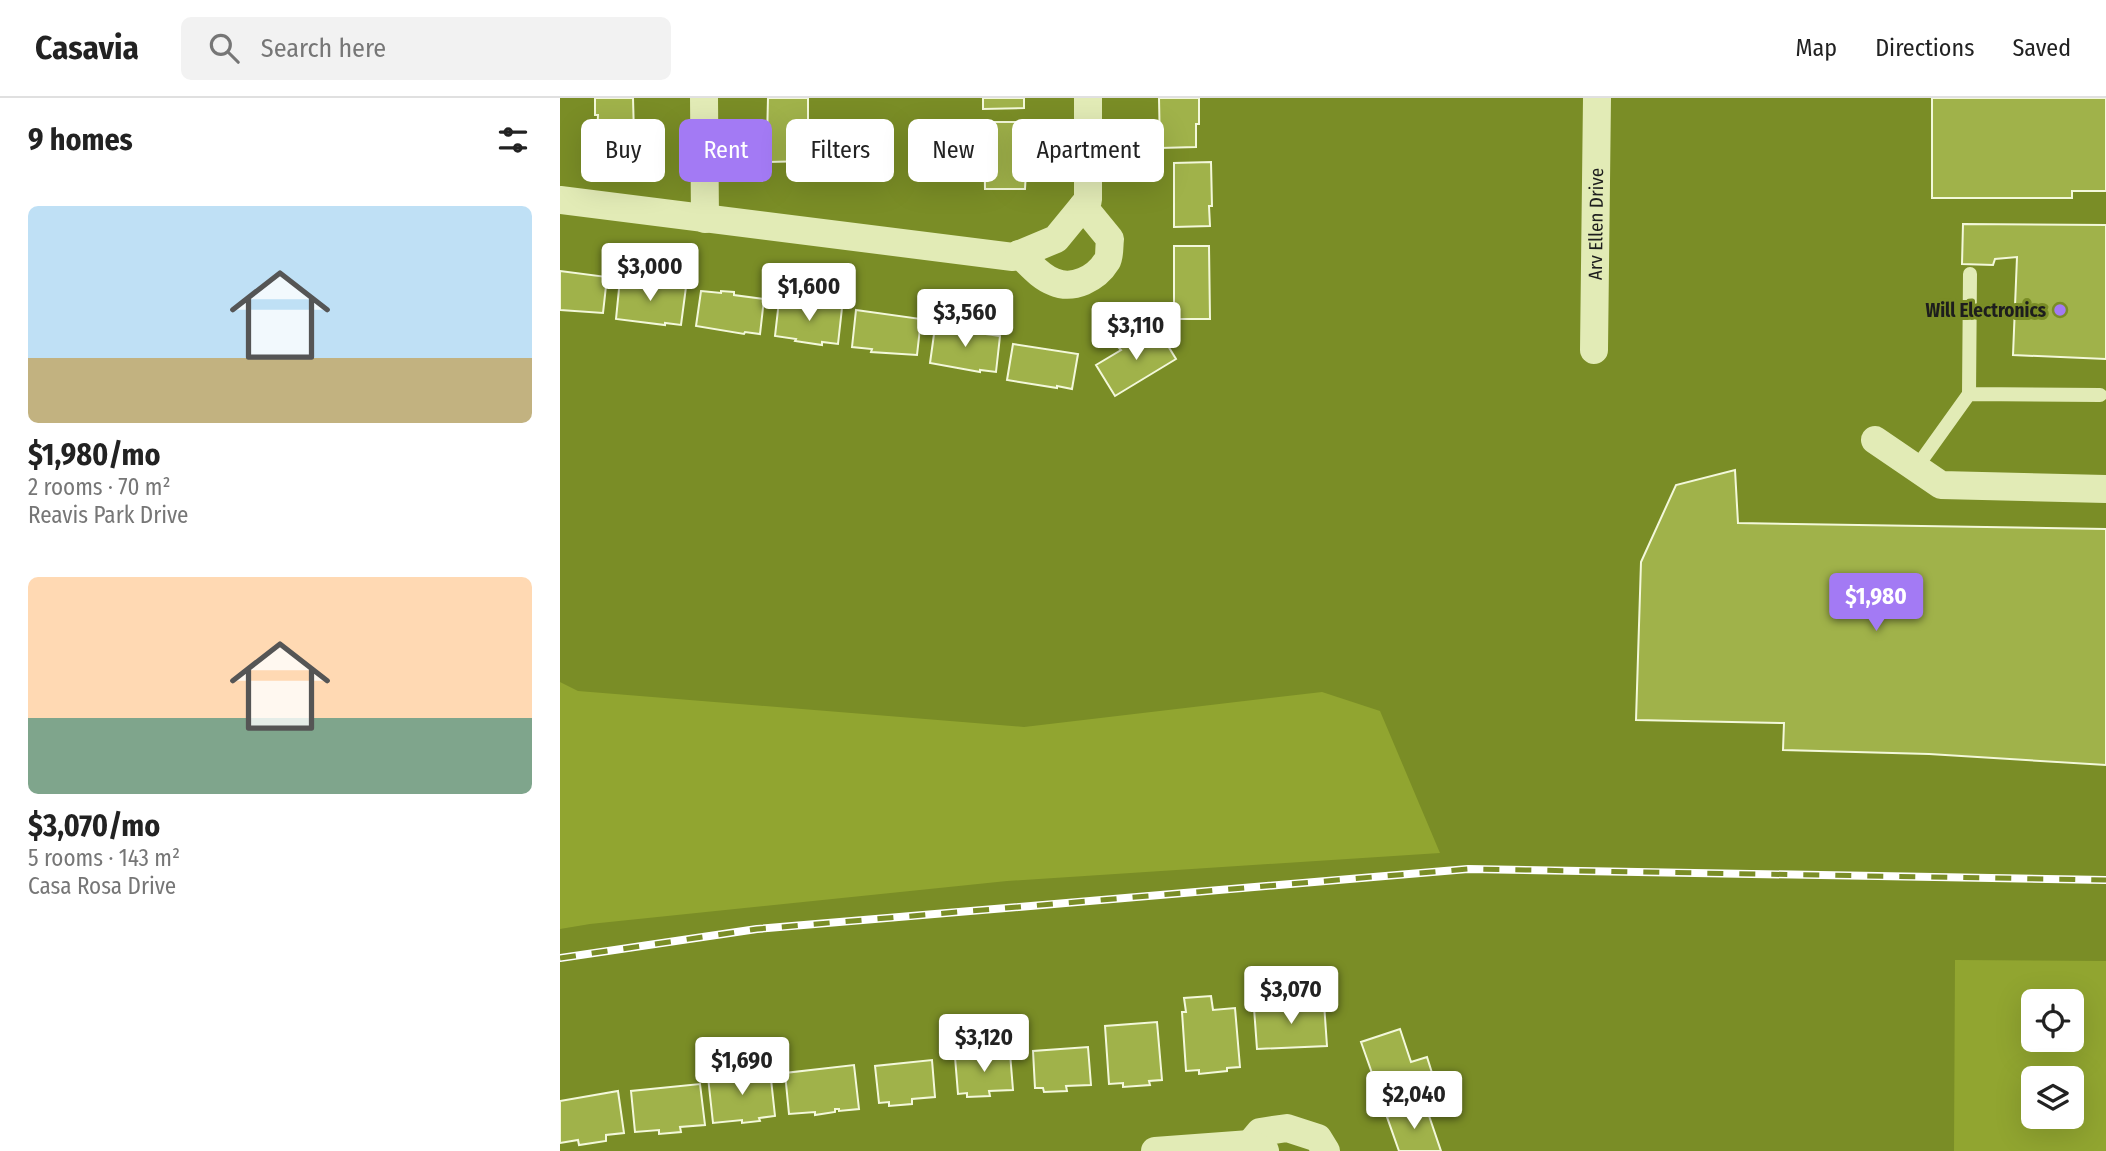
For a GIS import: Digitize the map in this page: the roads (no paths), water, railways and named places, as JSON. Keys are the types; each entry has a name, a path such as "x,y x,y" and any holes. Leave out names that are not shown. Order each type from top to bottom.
{"street":[{"path":"704,98 705,219"},
{"path":"560,200 1013,257 1056,239 1088,200 1088,98"},
{"name":"Arv Ellen Drive","path":"1594,350 1597,98"},
{"path":"1019,254 1037,272 1055,283 1077,285 1094,275 1108,260 1110,239 1083,206"},
{"path":"1875,440 1941,485 2106,489"},
{"path":"1155,1151 1257,1147 1260,1132 1287,1128 1318,1138 1326,1151"}],"lane":[{"path":"1916,468 1969,394 1970,274"},
{"path":"1969,394 2100,395"}],"railway":[{"path":"560,958 757,929 1468,869 2106,880"}],"place":[{"name":"Will Electronics","path":"2060,310"}]}
